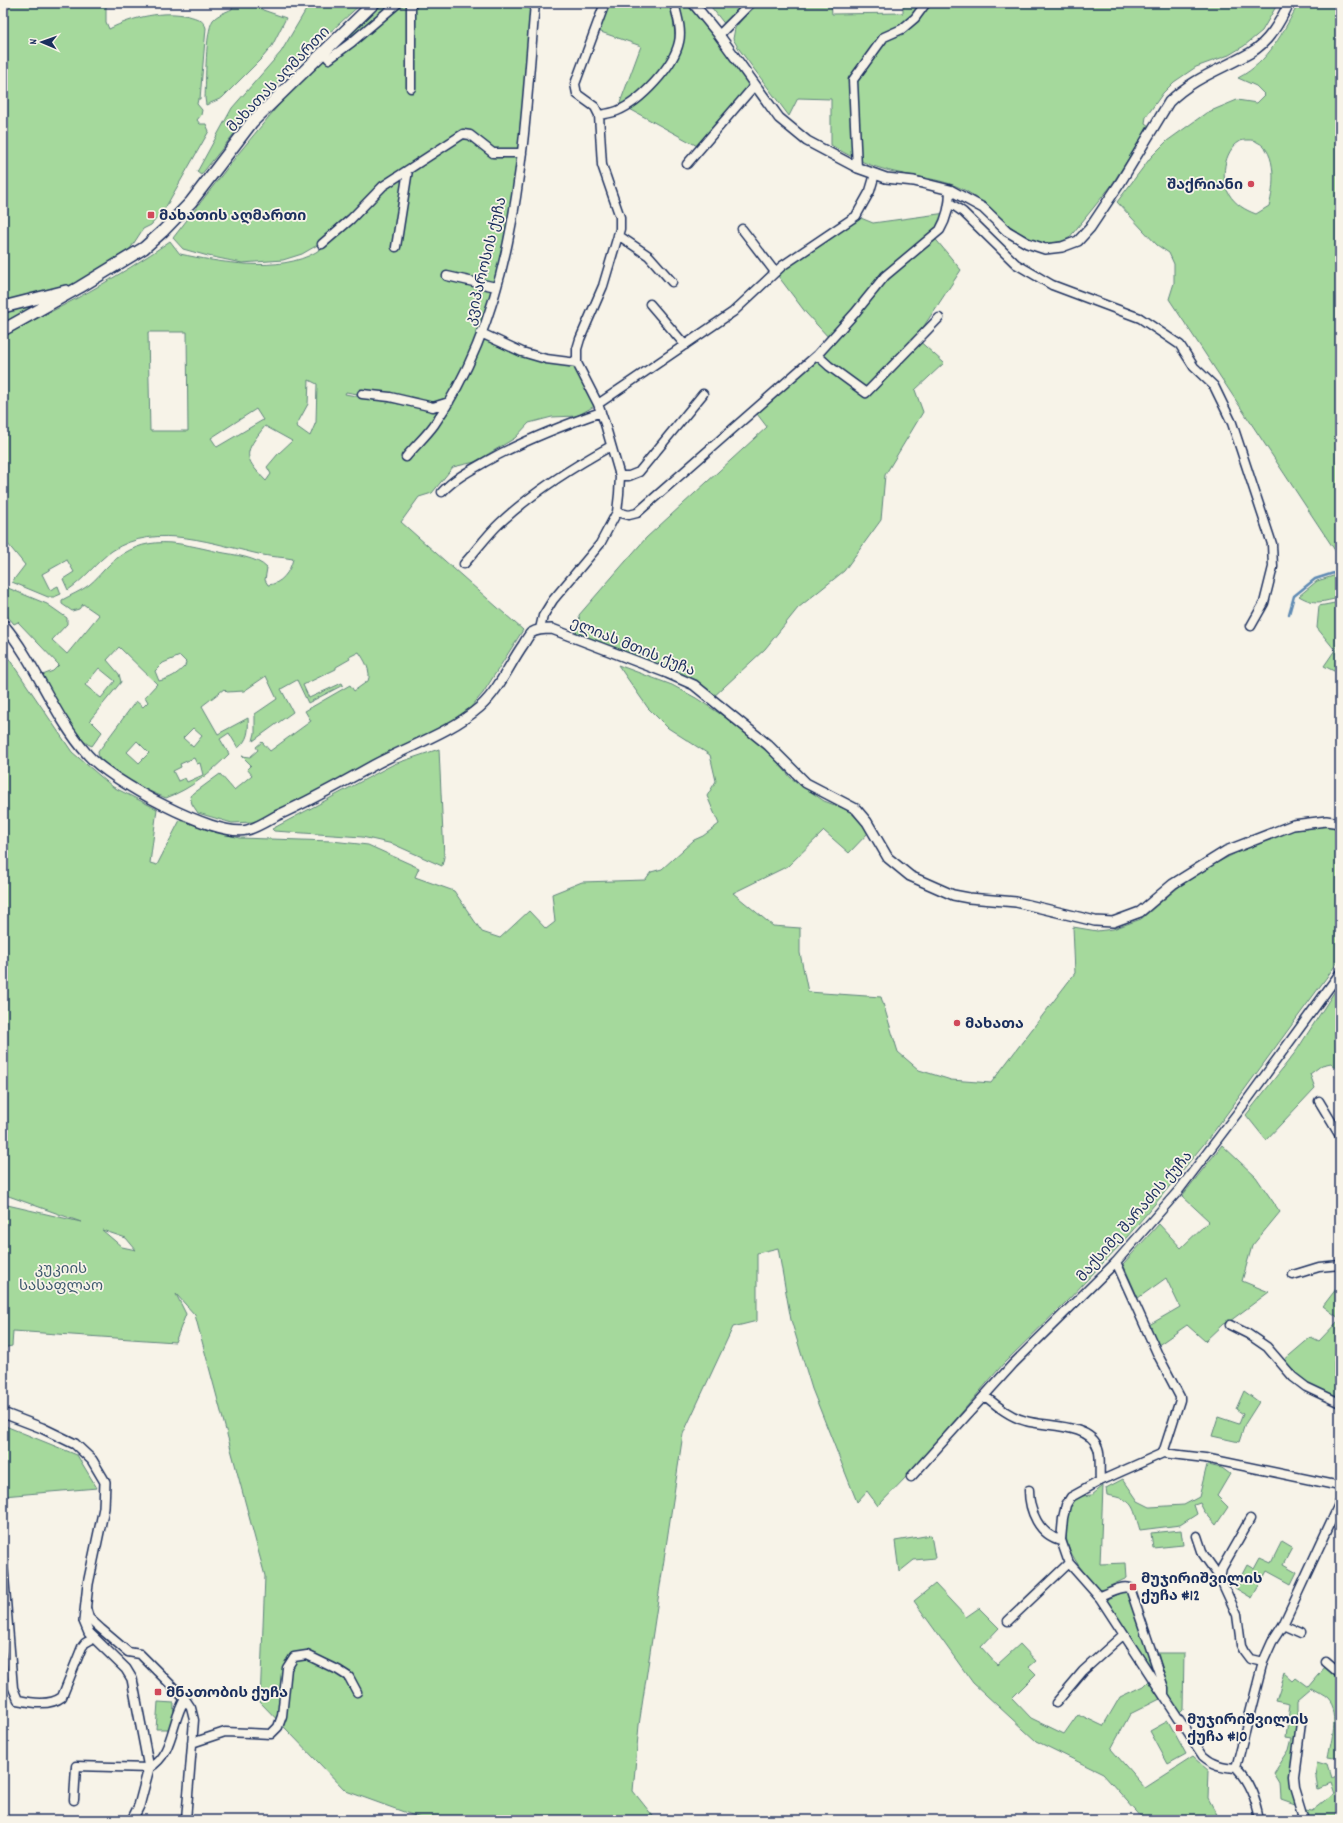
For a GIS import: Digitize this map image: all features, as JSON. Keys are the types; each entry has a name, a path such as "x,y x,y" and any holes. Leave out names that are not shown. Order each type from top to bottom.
{"main road":[{"name":"მახათას აღმართი","path":"3,330 80,287 144,248 191,202 252,122 374,3"},
{"name":"მახათას აღმართი","path":"3,307 80,287"}],"street":[{"path":"323,52 329,59 352,42 398,3"},
{"path":"411,3 411,88"},
{"name":"კვიპაროსის ქუჩა","path":"406,457 433,426 467,368 481,334 496,287 511,228 522,153 535,3"},
{"path":"3,624 17,640 56,711 73,738 90,757 128,787 179,812 222,829 246,830 315,798 376,764 454,725 481,706 501,681 531,633 540,629 543,616 553,600 600,544 617,512 620,476 599,408 577,363 577,349 603,286 618,236 620,217 602,165 599,115 595,107 577,94 575,84 605,3"},
{"path":"599,115 617,111 626,107 647,90 663,74 673,58 680,41 674,3"},
{"path":"693,3 720,35 780,118 807,141 857,168 886,178 914,182 950,190 983,208 1007,231 1027,243 1051,250 1078,240 1090,228 1113,194 1169,102 1178,93 1206,74 1251,52 1271,34 1289,3"},
{"path":"720,35 751,3"},
{"path":"857,168 853,80 884,37 902,29 915,18 926,3"},
{"path":"687,164 755,85"},
{"path":"322,244 352,219 383,186 463,134 470,135 493,153 522,153"},
{"path":"396,247 408,170"},
{"path":"442,492 463,475 505,451 599,408 733,312 782,266 856,216 870,192 875,174"},
{"path":"617,512 629,515 637,513 817,354 855,313 884,276 940,230 944,223 950,202 950,190"},
{"path":"950,202 963,212 1016,264 1052,285 1140,318 1180,345 1194,367 1214,386 1232,423 1272,544 1273,566 1264,603 1251,626"},
{"path":"742,230 775,272"},
{"path":"618,236 649,256 672,282"},
{"path":"447,276 496,287"},
{"path":"650,304 685,345"},
{"path":"817,354 829,366 866,393 939,318"},
{"path":"481,334 522,352 546,359 577,363"},
{"path":"362,394 390,397 433,407 448,402"},
{"path":"620,476 629,476 639,472 703,394"},
{"path":"464,564 500,524 533,495 571,468 611,446"},
{"name":"ელიას მთის ქუჩა","path":"540,629 552,629 667,672 694,686 768,745 806,783 856,809 868,822 888,858 910,876 953,895 969,898 1016,902 1096,921 1113,922 1140,912 1173,884 1226,851 1293,825 1326,821 1340,823"},
{"name":"მაქსიმე შარაძის ქუჩა","path":"911,1477 1013,1364 1116,1262 1184,1183 1242,1107 1340,973"},
{"path":"1319,1101 1340,1136"},
{"path":"1116,1262 1158,1355 1180,1397 1163,1453"},
{"path":"1293,1275 1319,1267 1340,1265"},
{"path":"1230,1325 1248,1334 1267,1348 1293,1376 1306,1387 1340,1403"},
{"path":"985,1396 1010,1415 1026,1421 1070,1427 1088,1436 1098,1447 1100,1481"},
{"path":"3,1413 42,1428 75,1444 92,1460 105,1482 104,1508 95,1545 85,1604 84,1621 89,1633 126,1668 132,1679 149,1768 139,1806 132,1820"},
{"path":"1260,1820 1257,1802 1244,1776 1236,1768 1227,1768 1211,1763 1203,1756 1100,1598 1069,1563 1061,1540 1066,1505 1071,1498 1100,1481 1163,1453 1205,1458 1340,1486"},
{"path":"1029,1490 1029,1503 1040,1526 1046,1534 1061,1540"},
{"path":"1236,1768 1263,1662 1272,1642 1283,1624 1340,1502"},
{"path":"1220,1578 1222,1568 1250,1519"},
{"path":"1197,1536 1203,1554 1220,1578 1237,1615 1241,1645 1244,1651 1250,1659 1263,1662"},
{"path":"3,1563 13,1688 18,1700 33,1703 57,1701 62,1697 82,1648 85,1643 94,1638"},
{"path":"1008,1621 1069,1563"},
{"path":"1100,1598 1121,1587 1125,1586 1130,1588 1164,1688 1164,1696"},
{"path":"85,1604 89,1618 128,1652 140,1654 185,1699 191,1708 194,1720 186,1820"},
{"path":"1283,1624 1301,1633"},
{"path":"1056,1703 1083,1671 1123,1634"},
{"path":"192,1743 225,1732 271,1734 278,1727 282,1716 287,1668 294,1657 307,1655 338,1670 349,1677 357,1692"},
{"path":"1326,1662 1340,1674"},
{"path":"74,1800 76,1766 149,1768 157,1763 172,1738 180,1707 185,1699"},
{"path":"1301,1723 1294,1777 1295,1788 1305,1820"}],"green space":[{"path":"3,3 106,3 106,22 109,29 138,18 159,14 179,14 199,20 205,25 206,28 200,99 198,99 197,104 202,110 201,115 197,120 200,124 206,124 209,131 164,210 151,225 143,229 130,249 94,272 94,276 54,292 3,305"},
{"path":"310,3 362,3 295,64 257,105 201,175 197,172 232,108 281,52"},
{"path":"384,3 535,3 511,228 481,333 522,352 577,363 598,404 577,416 552,417 529,423 515,438 475,462 453,467 432,493 419,497 401,522 523,630 483,693 471,707 447,724 266,817 253,822 232,823 198,813 192,804 190,796 220,774 234,790 252,775 247,769 251,765 242,756 250,757 258,750 256,747 262,742 270,751 311,721 305,711 350,685 354,691 368,681 369,674 365,662 359,652 349,657 350,659 336,667 336,669 303,685 309,698 342,683 343,685 308,703 297,680 281,689 293,712 253,741 255,733 255,714 277,699 266,676 244,691 227,692 224,689 202,706 218,734 248,718 248,731 244,742 238,748 229,733 220,739 229,754 192,785 166,798 126,780 106,766 100,759 98,752 136,701 143,707 148,702 145,697 157,684 119,647 107,660 119,674 121,682 90,720 102,732 92,746 85,742 70,726 40,676 53,671 59,665 18,622 14,624 3,611 3,600 5,601 8,596 5,594 7,591 3,589 3,586 47,604 67,618 67,624 52,640 67,654 99,615 83,604 79,609 72,611 62,604 62,600 89,585 110,564 123,554 136,547 149,544 176,543 245,557 263,564 267,568 265,580 268,585 281,580 290,568 293,559 263,555 206,541 167,536 129,542 112,551 80,581 68,590 63,579 74,572 67,560 42,574 50,590 58,586 61,594 54,597 48,597 12,582 25,565 3,538 3,335 89,292 130,268 170,241 180,254 230,263 267,264 285,263 301,259 316,252 332,240 346,226 371,195 334,227 321,243 302,254 283,260 242,263 183,249 173,238 238,154 287,95 368,16","holes":["148,332 187,332 188,431 150,431","309,380 317,384 316,422 310,436 296,426 308,404","346,392 433,407 448,402 431,410 345,394","256,409 263,420 217,447 211,438","265,426 292,441 267,467 271,474 266,481 253,466 250,460 250,449 253,442","180,656 186,662 185,666 179,672 163,680 159,681 155,671 163,663","99,668 115,681 101,698 85,685","193,728 202,736 193,747 183,738","137,741 149,753 139,763 127,752","194,758 197,764 200,763 203,775 187,782 185,778 178,781 173,771 181,767 180,764"]},
{"path":"605,3 693,3 755,85 701,148 626,107 617,111 641,46 595,30"},
{"path":"708,3 749,3 726,26"},
{"path":"755,3 831,3 832,14 903,13 903,3 1278,3 1262,31 1244,46 1229,55 1196,67 1174,82 1163,93 1146,117 1145,123 1149,126 1111,186 1069,238 1055,243 1041,242 1028,238 1016,231 982,202 961,188 940,181 876,167 856,159 831,145 831,99 798,98 789,116 733,39 735,28"},
{"path":"1299,3 1340,3 1340,558 1169,299 1174,283 1174,264 1169,253 1157,245 1117,202 1151,157 1167,141 1206,113 1237,100 1257,103 1265,95 1256,86 1238,78 1249,71 1267,55 1281,35","holes":["1240,141 1255,141 1264,147 1268,153 1273,171 1269,206 1256,214 1244,209 1234,201 1226,188 1224,173 1227,158 1234,146"]},
{"path":"257,5 263,10 286,18 272,46 222,98 206,105 207,46 210,26 213,20 219,15 232,9 233,6"},
{"path":"946,213 933,236 961,270 916,338 944,363 915,390 923,412 885,475 881,520 844,571 798,608 765,649 711,699 694,685 568,636 580,622 579,615 646,538 767,427 754,410 830,339 806,313 775,272 856,216 873,223"},
{"path":"45,302 3,325 3,311"},
{"path":"1340,574 1340,598 1315,602 1299,596 1317,581"},
{"path":"1340,602 1340,644 1336,648 1340,660 1340,674 1324,666 1335,650 1317,628 1319,606"},
{"name":"კუკიის სასაფლაო","path":"3,650 72,752 113,787 157,809 150,863 157,865 180,820 239,838 332,841 368,845 419,868 415,877 454,891 482,932 500,938 529,911 546,929 555,922 552,894 582,882 645,880 651,872 662,869 694,840 703,836 719,824 707,796 716,781 710,755 668,728 648,708 618,665 672,685 696,698 737,725 774,758 791,778 824,801 848,810 869,832 849,853 824,831 788,866 733,893 773,926 800,928 800,953 808,992 881,997 898,1052 919,1070 951,1080 991,1083 1075,973 1073,927 1097,931 1113,929 1141,919 1193,875 1234,854 1246,846 1306,826 1340,827 1340,959 1212,1134 1160,1198 1121,1244 1067,1301 1004,1363 910,1473 878,1506 867,1491 857,1502 812,1389 791,1320 778,1248 757,1253 757,1321 733,1327 683,1434 639,1725 633,1791 656,1820 426,1820 346,1791 260,1702 265,1576 195,1315 176,1294 186,1314 175,1342 13,1331 12,1346 3,1348 3,1204 81,1222 3,1194","holes":["102,1230 126,1238 136,1250 122,1247"]},
{"path":"439,749 444,857 442,866 393,844 362,837 274,831 272,829 394,764"},
{"path":"1340,983 1340,1074 1338,1069 1331,1063 1322,1065 1310,1074 1315,1088 1266,1140 1246,1115 1297,1050"},
{"path":"1222,1145 1256,1177 1280,1212 1252,1246 1242,1281 1269,1292 1230,1321 1223,1324 1205,1341 1187,1325 1157,1346 1149,1325 1180,1307 1166,1278 1138,1298 1123,1264 1159,1224 1181,1248 1209,1221 1182,1196"},
{"path":"1340,1284 1340,1319 1323,1306"},
{"path":"1340,1319 1340,1345 1334,1362 1334,1374 1340,1391 1340,1400 1305,1383 1295,1376 1283,1361 1311,1337 1319,1341"},
{"path":"1244,1391 1259,1402 1245,1424 1239,1442 1212,1436 1218,1417 1239,1424 1243,1414 1236,1409"},
{"path":"3,1425 77,1455 97,1488 3,1496"},
{"path":"1207,1465 1222,1468 1230,1474 1217,1496 1228,1507 1216,1525 1204,1511 1200,1503 1194,1505 1197,1514 1180,1525 1140,1530 1131,1505 1123,1499 1107,1495 1106,1488 1123,1479 1138,1501 1150,1507 1184,1505 1199,1497"},
{"path":"1103,1486 1100,1564 1126,1563 1127,1578 1104,1589 1098,1590 1075,1559 1066,1539 1066,1528 1067,1515 1072,1501 1082,1496 1092,1495"},
{"path":"1181,1530 1183,1545 1153,1548 1151,1533"},
{"path":"931,1535 935,1558 914,1560 899,1572 895,1541"},
{"path":"1282,1541 1292,1547 1283,1564 1297,1572 1291,1584 1267,1571 1252,1598 1235,1588 1247,1565 1254,1569 1260,1558 1271,1563"},
{"path":"935,1584 966,1617 979,1608 999,1628 981,1647 997,1665 1020,1644 1036,1661 1029,1667 1036,1674 1012,1698 1031,1718 1064,1734 1078,1714 1103,1726 1120,1697 1143,1686 1148,1681 1160,1699 1130,1714 1111,1749 1145,1788 1193,1757 1209,1771 1208,1798 1220,1820 1144,1820 1103,1774 1036,1741 973,1683 914,1601"},
{"path":"1122,1592 1127,1592 1161,1686 1105,1600"},
{"path":"1158,1653 1184,1653 1183,1709 1180,1712 1172,1708"},
{"path":"1325,1667 1340,1681 1340,1760 1328,1758 1334,1727 1331,1705 1327,1699 1311,1689 1298,1700 1298,1717 1300,1717 1292,1779 1300,1808 1313,1810 1333,1794 1329,1782 1317,1787 1315,1775 1317,1762 1327,1765 1331,1778 1340,1774 1340,1782 1336,1784 1340,1789 1340,1801 1335,1802 1339,1820 1291,1820 1299,1813 1295,1804 1281,1799 1280,1783 1274,1773 1289,1750 1292,1738 1286,1737 1290,1703 1276,1700 1285,1674 1293,1681 1296,1678 1308,1687"},
{"path":"158,1702 174,1703 173,1729 156,1729"},
{"path":"1168,1721 1186,1754 1168,1764 1150,1731"}],"waterway":[{"path":"1289,614 1294,596 1315,579 1340,571"}],"place":[{"name":"შაქრიანი","path":"1251,184"},
{"name":"მახათის აღმართი","path":"151,215"},
{"name":"მახათა","path":"957,1023"},
{"name":"მუჯირიშვილის ქუჩა #12","path":"1133,1587"},
{"name":"მნათობის ქუჩა","path":"158,1692"},
{"name":"მუჯირიშვილის ქუჩა #10","path":"1179,1728"}]}
